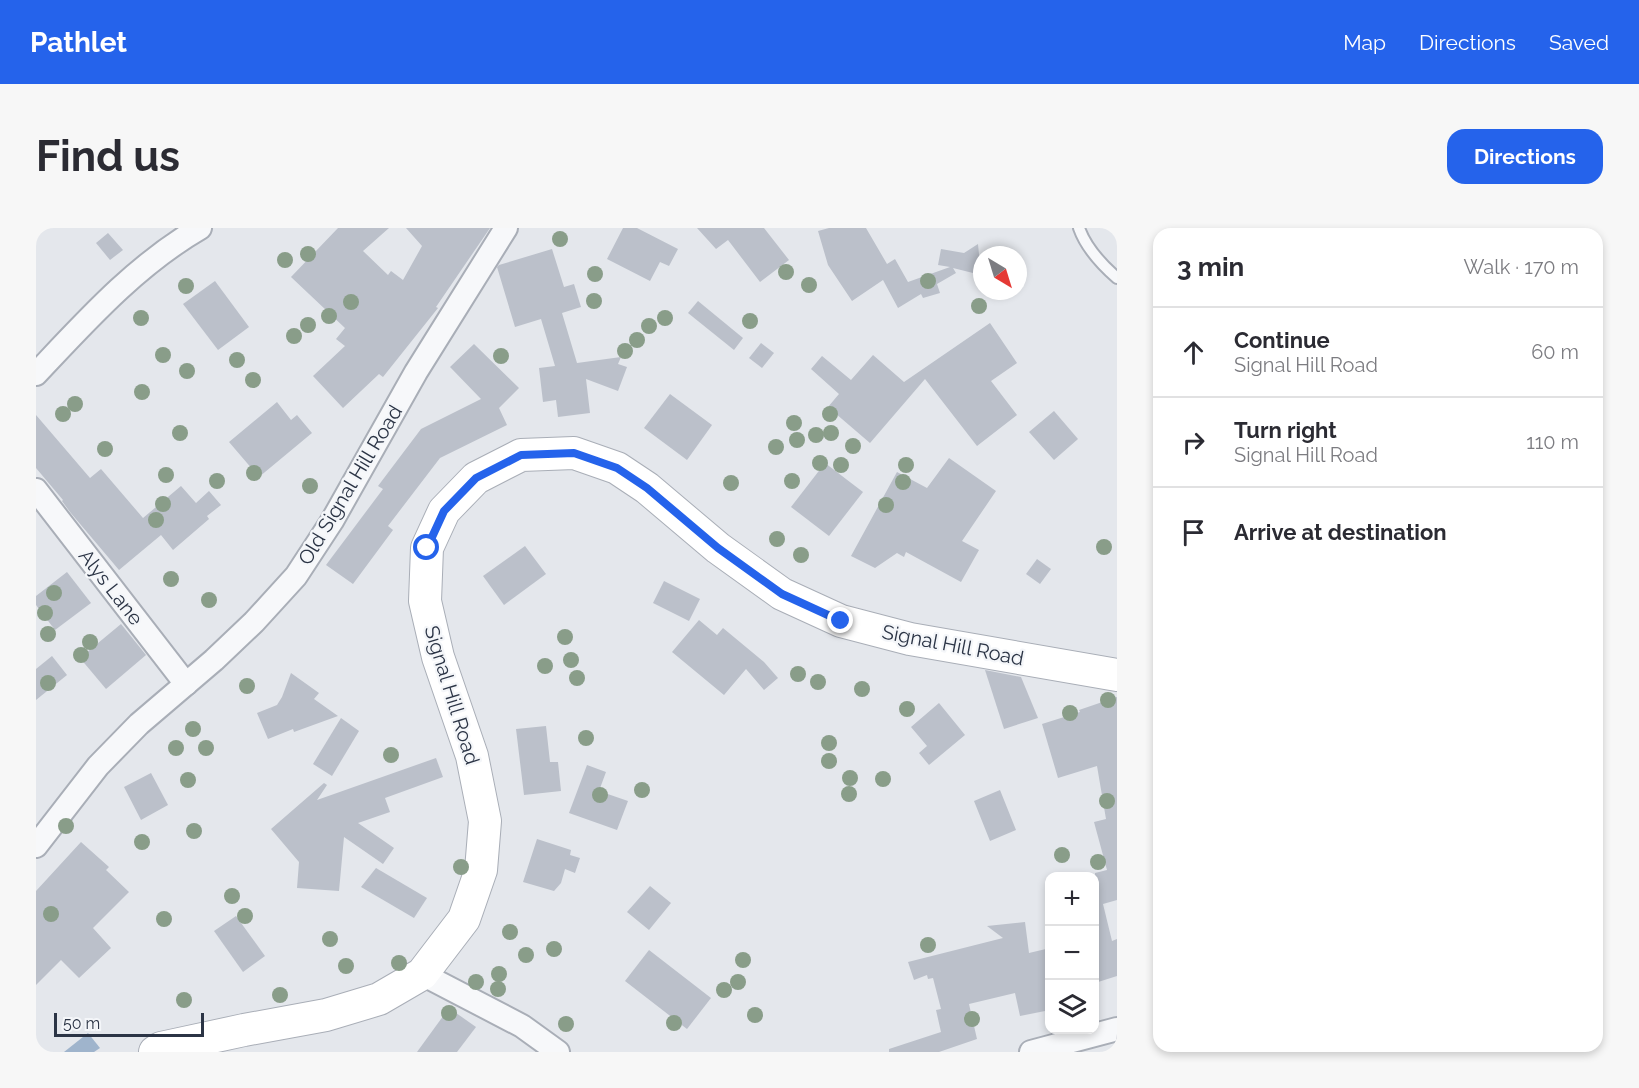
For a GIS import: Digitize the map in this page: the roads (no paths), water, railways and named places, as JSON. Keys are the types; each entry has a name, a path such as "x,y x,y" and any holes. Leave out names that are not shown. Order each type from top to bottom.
{"main road":[{"name":"Signal Hill Road","path":"155,1052 161,1048 244,1030 326,1015 379,999 422,974 464,919 481,870 485,821 472,756 438,657 425,601 427,548 444,511 476,478 521,455 574,453 617,468 647,488 718,548 782,594 841,621 909,639 1117,675"}],"street":[{"path":"36,374 106,300 177,242 200,228"},
{"name":"Old Signal Hill Road","path":"36,846 98,766 140,724 254,622 296,576 332,521 416,372 506,228"},
{"name":"Alys Lane","path":"36,490 186,684"},
{"path":"422,974 522,1026 558,1052"},
{"path":"1030,1052 1117,1029"}],"lane":[{"path":"1079,228 1083,239 1104,267 1117,278"}],"water":[{"path":"88,1033 100,1048 94,1052 64,1052"}]}
